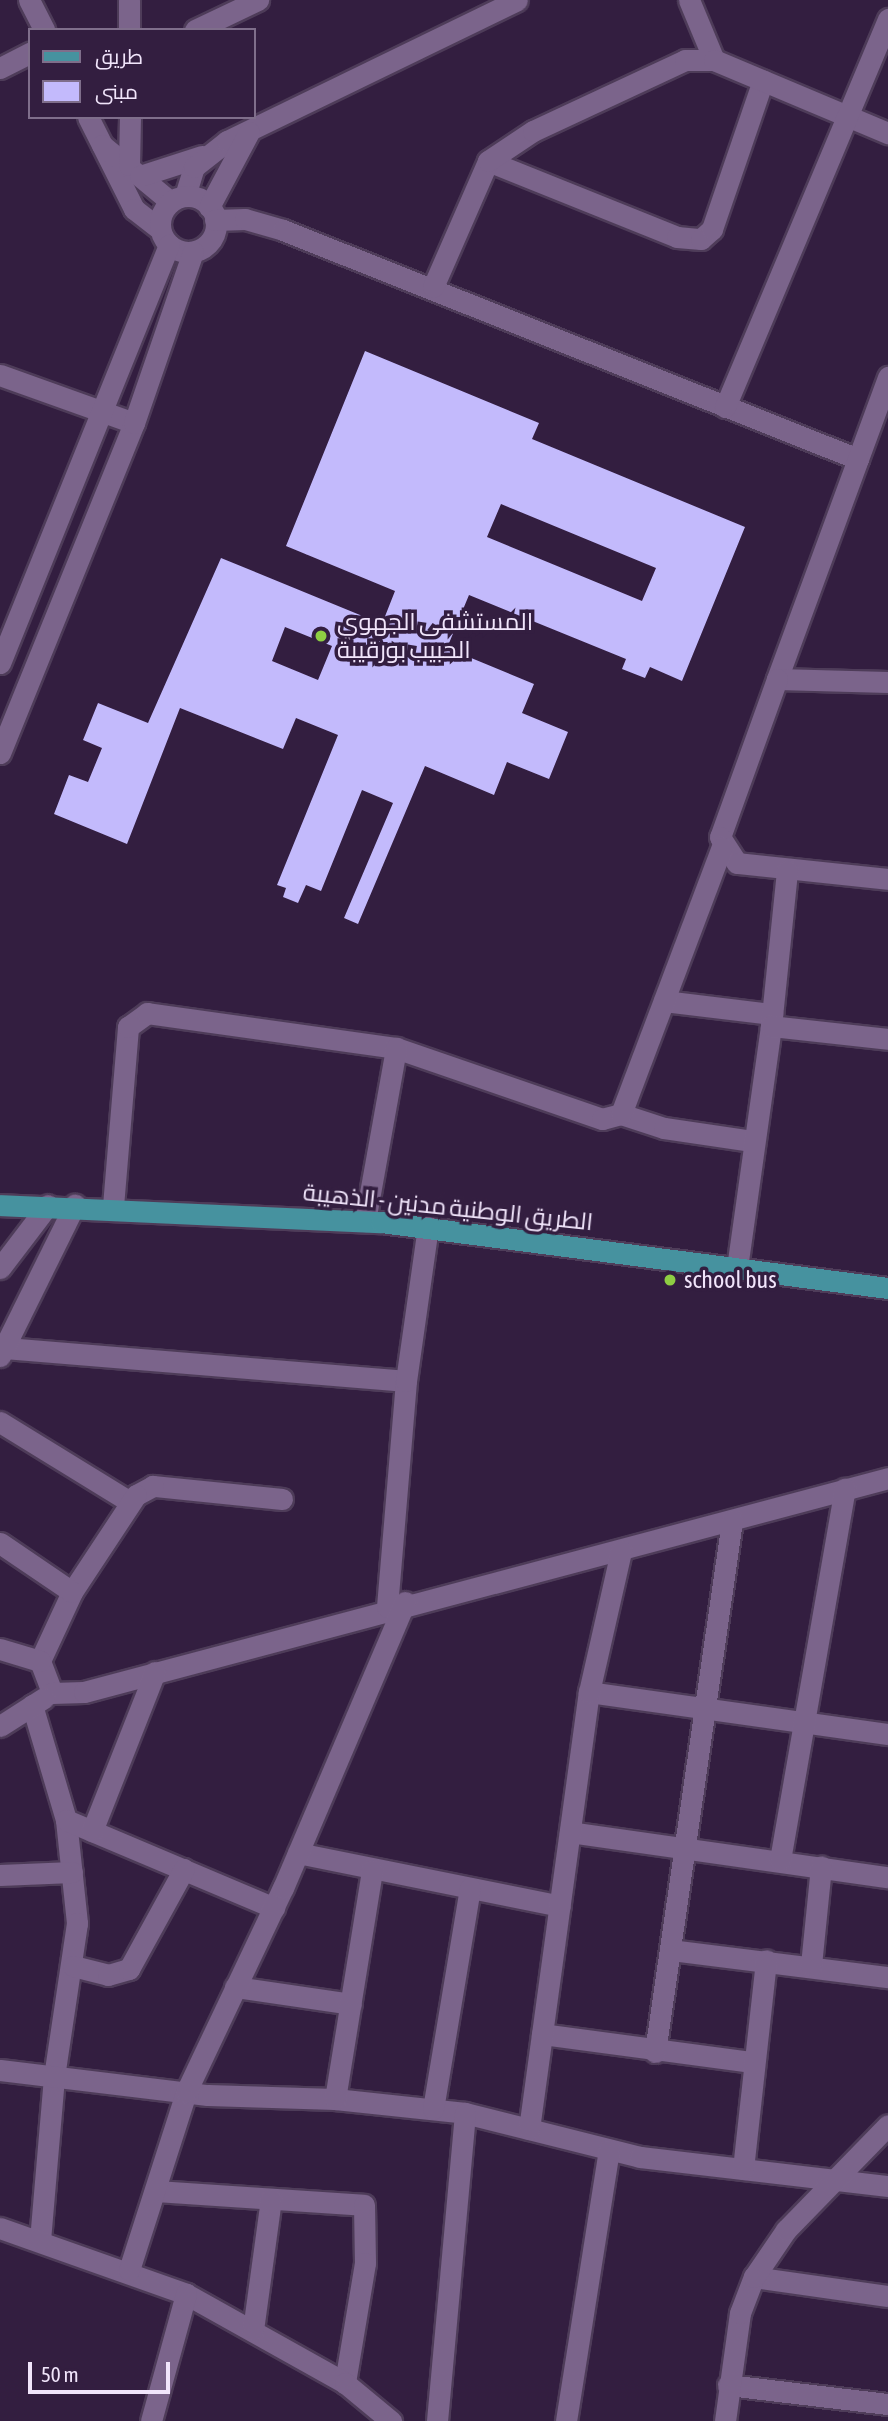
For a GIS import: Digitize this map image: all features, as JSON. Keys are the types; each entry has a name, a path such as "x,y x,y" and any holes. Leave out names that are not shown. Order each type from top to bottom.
{"main road":[{"name":"الطريق الوطنية مدنين - الذهيبة","path":"0,1205 75,1204 365,1221 888,1288"}],"street":[{"path":"29,0 43,28"},
{"path":"129,0 130,28"},
{"path":"135,170 170,171 517,0"},
{"path":"689,0 714,60"},
{"path":"199,28 252,1"},
{"path":"726,407 852,117 888,19"},
{"path":"0,68 28,54"},
{"path":"433,287 488,161 533,131 674,64 695,57 714,60 888,133"},
{"path":"488,161 677,237 701,239 712,229 763,80"},
{"path":"89,119 134,209 164,237 193,252"},
{"path":"130,119 135,170"},
{"path":"0,753 134,423 193,252 211,239 212,213 249,132"},
{"path":"102,145 178,199 212,213 260,222 433,287 858,459"},
{"path":"0,663 102,411 178,199 190,172 210,152"},
{"path":"0,375 134,423"},
{"path":"621,1114 722,847 722,826 888,377"},
{"path":"777,679 888,682"},
{"path":"722,847 737,863 787,871 888,879"},
{"path":"737,1268 752,1141 771,1020 787,871"},
{"path":"664,1001 888,1039"},
{"path":"113,1206 128,1027 137,1015 397,1048 602,1119 621,1114 664,1128 752,1141"},
{"path":"365,1221 397,1048"},
{"path":"75,1204 3,1352 406,1381"},
{"path":"0,1268 48,1205"},
{"path":"129,2270 186,2092 299,1853 396,1605 406,1381 428,1227"},
{"path":"0,1422 130,1502"},
{"path":"0,1726 52,1693 84,1692 396,1605 621,1551 888,1478"},
{"path":"52,1693 40,1661 72,1591 130,1502 153,1486 282,1499"},
{"path":"780,1860 802,1719 845,1489"},
{"path":"655,2052 688,1848 732,1521"},
{"path":"0,1542 72,1591"},
{"path":"528,2129 589,1692 621,1551"},
{"path":"0,1649 40,1661"},
{"path":"92,1831 155,1672"},
{"path":"589,1692 802,1719 888,1734"},
{"path":"32,1705 66,1820 72,1872 73,1966 54,2077 40,2239"},
{"path":"66,1820 274,1908"},
{"path":"570,1832 888,1877"},
{"path":"299,1853 559,1906"},
{"path":"811,1965 821,1867"},
{"path":"73,1966 108,1975 129,1969 184,1869"},
{"path":"335,2099 372,1870"},
{"path":"0,1875 72,1872"},
{"path":"432,2109 470,1888"},
{"path":"670,1951 811,1965 888,1977"},
{"path":"743,2169 766,1960"},
{"path":"235,1987 351,2004"},
{"path":"542,2034 655,2052 753,2062"},
{"path":"0,2070 186,2092 335,2099 465,2113 608,2150 888,2186"},
{"path":"437,2421 465,2113"},
{"path":"725,2421 728,2385 754,2277 786,2230 839,2180 888,2125"},
{"path":"566,2421 608,2150"},
{"path":"155,2191 360,2203 368,2209 345,2383"},
{"path":"253,2330 271,2199"},
{"path":"0,2228 129,2270 186,2294 345,2383 391,2421"},
{"path":"754,2277 888,2296"},
{"path":"151,2421 186,2294"},
{"path":"728,2385 888,2404"}],"building":[{"name":"المستشفى الجهوي الحبيب بورقيبة","path":"365,351 539,423 532,439 745,527 682,681 650,667 645,678 622,669 626,659 469,595 447,648 534,684 522,713 568,732 549,779 507,762 494,795 425,766 358,924 344,918 393,803 362,790 321,891 306,885 298,903 283,897 286,888 277,885 338,735 296,718 283,749 180,708 127,844 54,814 69,775 88,782 102,748 83,740 98,703 148,723 221,558 382,624 395,591 286,546","holes":["501,504 656,568 642,601 487,537","285,627 332,646 318,680 272,661"]}],"place":[{"name":"المستشفى الجهوي الحبيب بورقيبة","path":"321,636"},
{"name":"school bus","path":"670,1280"}]}
